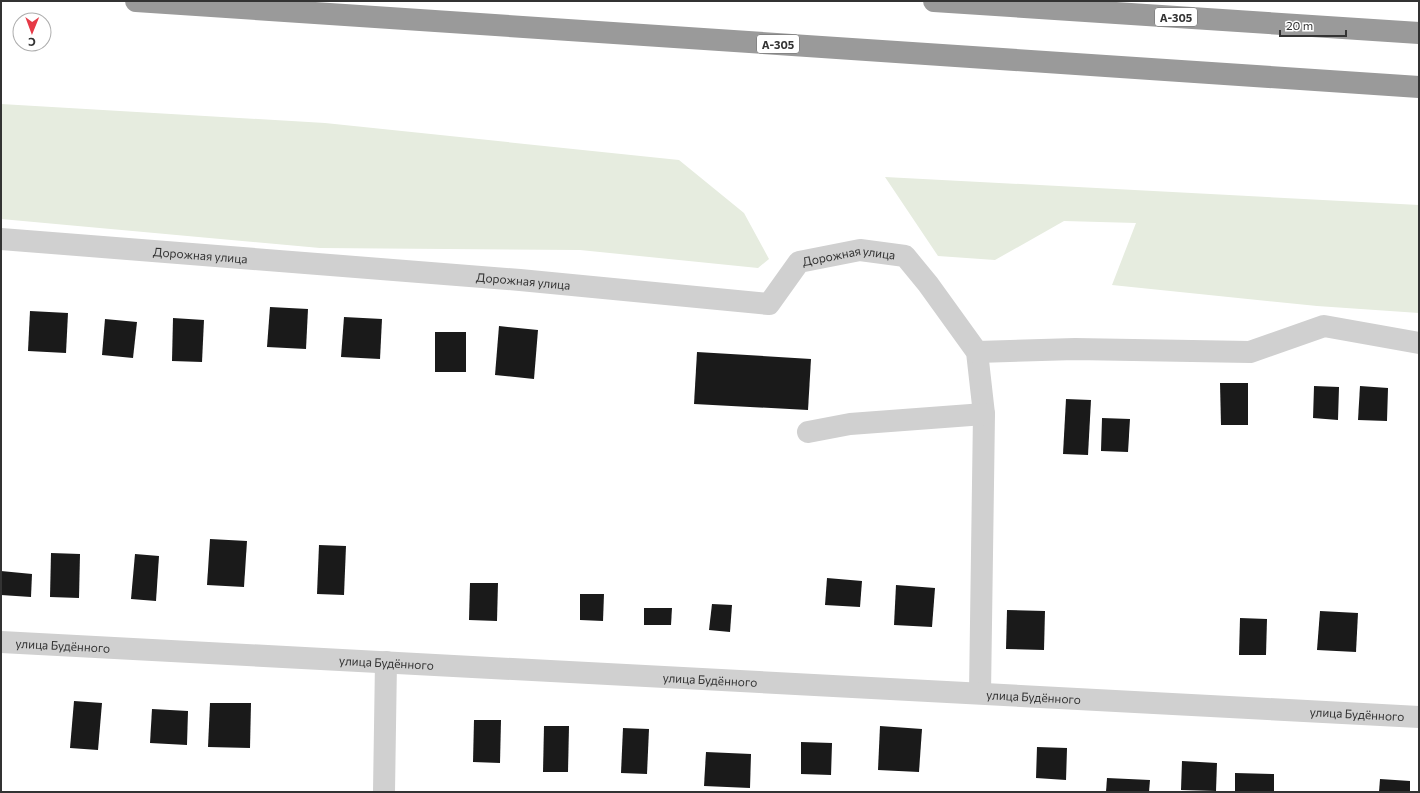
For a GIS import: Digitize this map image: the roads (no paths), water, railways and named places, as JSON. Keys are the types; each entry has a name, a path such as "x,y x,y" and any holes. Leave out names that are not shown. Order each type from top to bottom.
{"highway":[{"name":"А-305","path":"136,1 1419,87"},
{"name":"А-305","path":"934,1 1419,33"}],"street":[{"name":"Дорожная улица","path":"1,239 520,280 769,304 799,262 860,250 905,256 928,284 977,352"},
{"path":"980,693 984,414 977,352 1075,349 1250,352 1324,326 1419,343"},
{"path":"808,432 850,424 984,414"},
{"name":"улица Будённого","path":"1,642 1419,717"},
{"path":"384,792 386,662"}]}
